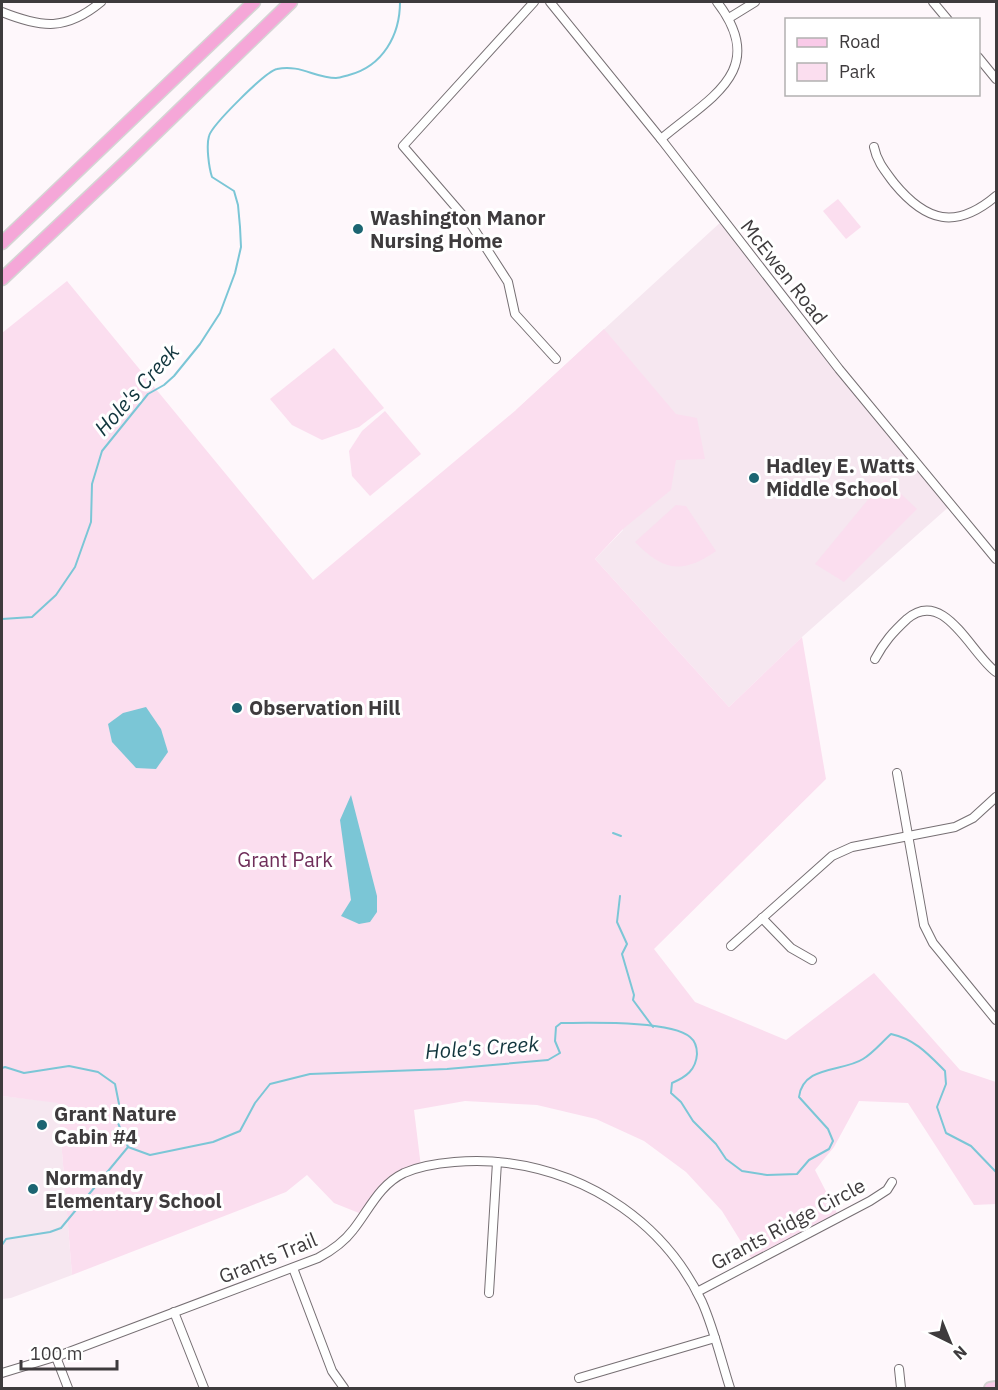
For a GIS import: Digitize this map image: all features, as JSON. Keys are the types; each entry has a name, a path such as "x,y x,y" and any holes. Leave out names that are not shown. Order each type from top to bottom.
{"highway":[{"path":"2,243 254,2"},
{"path":"2,279 291,2"}],"main road":[{"path":"990,1389 996,1387"}],"street":[{"path":"2,12 28,22 55,24 79,17 101,2"},
{"path":"534,2 403,146 472,226 508,282 515,314 556,359"},
{"name":"McEwen Road","path":"550,2 661,140 839,369 996,559"},
{"path":"661,140 716,94 734,70 737,52 736,34 729,18 717,2"},
{"path":"729,18 755,2"},
{"path":"933,2 946,18"},
{"path":"980,59 996,79"},
{"path":"874,147 881,167 907,199 927,213 945,217 962,216 979,209 996,196"},
{"path":"876,659 887,638 898,627 913,615 931,610 947,617 996,672"},
{"path":"897,773 922,916 928,934 996,1020"},
{"path":"731,946 832,856 852,847 962,824 974,818 996,797"},
{"path":"762,918 791,948 812,960"},
{"name":"Grants Trail","path":"2,1373 56,1357 318,1258 338,1246 353,1231 378,1193 402,1174 421,1167 460,1162 497,1162 523,1165 560,1174 610,1199 646,1226 682,1267 697,1292 715,1338 730,1389"},
{"path":"489,1293 497,1162"},
{"name":"Grants Ridge Circle","path":"697,1292 870,1201 887,1190 892,1182"},
{"path":"293,1268 332,1371 344,1389"},
{"path":"174,1312 204,1389"},
{"path":"579,1378 715,1338"},
{"path":"56,1357 68,1389"},
{"path":"898,1369 901,1389"}],"shaded area":[{"name":"Hadley E. Watts Middle School","path":"723,220 952,504 802,637 729,707 595,559 623,530 516,410"},
{"name":"Normandy Elementary School","path":"2,1096 58,1102 72,1275 11,1298 2,1299"}],"green space":[{"path":"838,199 861,227 846,239 823,211"},
{"name":"Grant Park","path":"67,281 313,580 516,410 604,329 676,414 697,418 705,459 676,460 671,490 623,529 595,559 729,707 802,637 826,779 654,949 695,1002 786,1040 874,973 960,1070 996,1082 996,1204 974,1205 908,1103 859,1101 834,1147 815,1170 839,1217 753,1261 722,1211 686,1172 644,1141 596,1119 537,1105 465,1101 414,1110 421,1167 402,1174 364,1215 334,1203 307,1175 286,1192 72,1275 58,1103 2,1096 2,333"},
{"path":"334,348 384,408 359,427 322,440 292,425 270,399"},
{"path":"385,411 421,454 370,496 352,476 349,451 362,431"},
{"path":"885,479 917,509 844,582 815,564"},
{"path":"676,505 686,506 716,551 694,564 674,566 665,564 645,552 635,542"}],"water":[{"path":"146,707 161,729 168,752 156,769 136,768 112,742 108,724 123,713"},
{"path":"351,795 377,896 377,912 370,922 359,924 341,916 351,900 340,820"}],"waterway":[{"name":"Hole's Creek","path":"2,619 32,617 56,595 75,567 91,522 92,484 102,451 148,394 174,376 200,344 220,313 235,273 241,247 238,205 234,191 212,177 211,173 208,145 212,130 251,88 277,69 293,68 336,78 361,71 380,57 387,48 397,26 400,2"},
{"path":"613,833 621,836"},
{"path":"620,896 617,922 627,944 622,954 634,995 633,1000 653,1027"},
{"name":"Hole's Creek","path":"2,1068 24,1073 69,1066 98,1072 115,1084 119,1104 118,1123 128,1147 150,1155 213,1142 240,1131 255,1103 270,1084 310,1074 447,1069 548,1060 560,1053 555,1041 556,1027 561,1023 648,1025 680,1032 690,1037 694,1043 697,1054 695,1064 686,1075 672,1083 671,1093 681,1102 693,1121 716,1144 726,1159 742,1171 767,1175 797,1174 809,1160 829,1149 833,1141 828,1129 799,1097 802,1087 816,1074 863,1059 891,1034 914,1044 945,1071 946,1084 937,1107 946,1133 971,1146 996,1172"},
{"path":"2,1245 6,1239 61,1228 128,1147"}],"place":[{"name":"Washington Manor Nursing Home","path":"358,229"},
{"name":"Hadley E. Watts Middle School","path":"754,478"},
{"name":"Observation Hill","path":"237,708"},
{"name":"Grant Nature Cabin #4","path":"42,1125"},
{"name":"Normandy Elementary School","path":"33,1189"}]}
